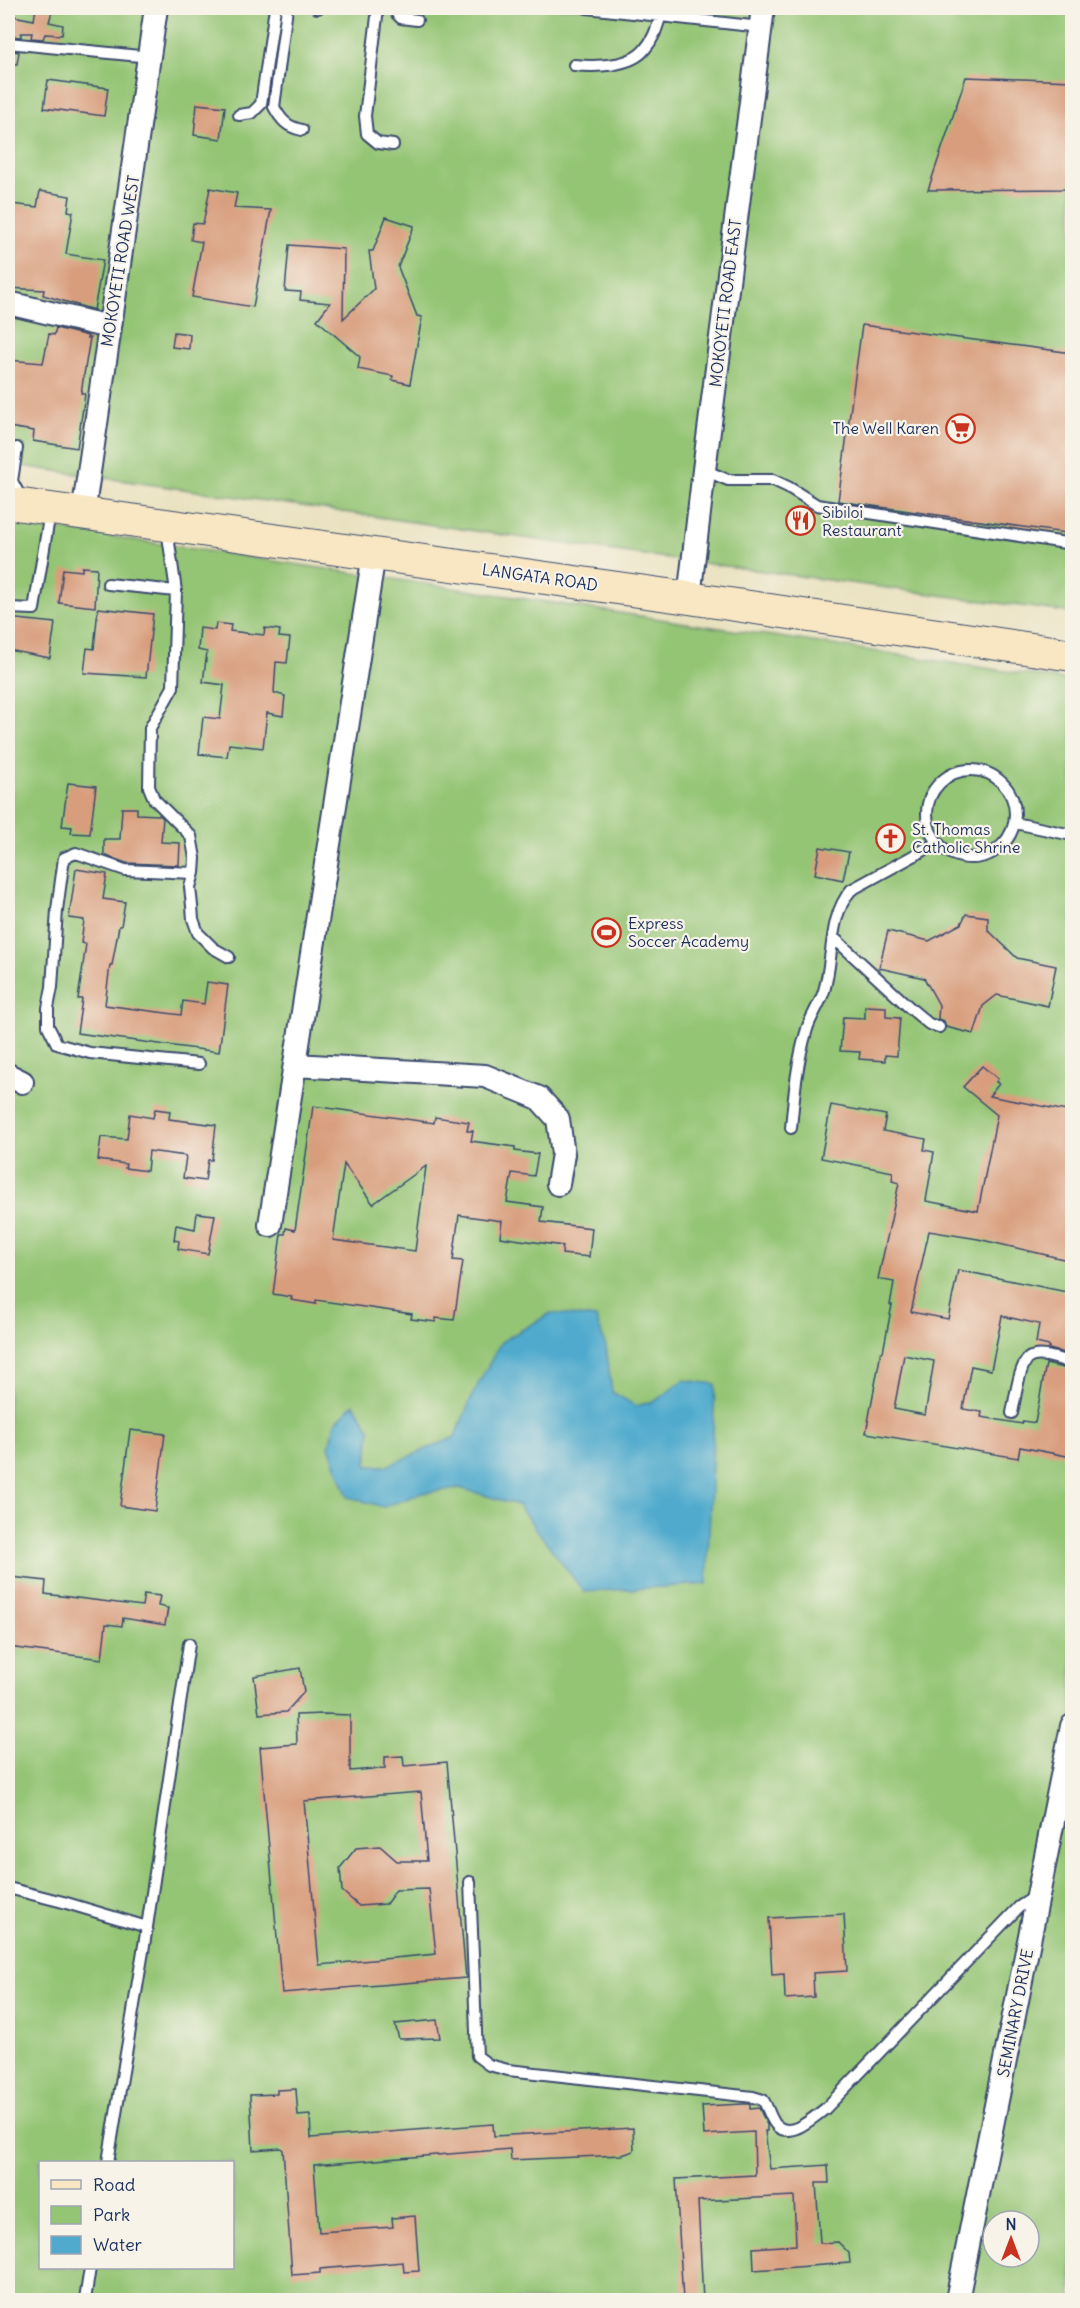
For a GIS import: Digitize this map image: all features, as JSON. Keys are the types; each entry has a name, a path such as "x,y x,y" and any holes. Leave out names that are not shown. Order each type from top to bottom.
{"main road":[{"name":"LANGATA ROAD","path":"27,506 689,598 1072,655"}],"street":[{"name":"MOKOYETI ROAD WEST","path":"83,514 156,8"},
{"name":"MOKOYETI ROAD EAST","path":"689,598 762,17"},
{"path":"8,303 110,327"},
{"path":"270,1225 374,554"},
{"path":"295,1065 485,1076 539,1098 558,1119 563,1154 558,1184"},
{"name":"SEMINARY DRIVE","path":"957,2301 1072,1726"}],"lane":[{"path":"240,115 252,113 261,104 275,8"},
{"path":"287,8 274,107 281,119 292,128 302,130"},
{"path":"378,8 365,116 367,134 378,143 393,145"},
{"path":"397,8 397,14 401,18 417,20"},
{"path":"587,8 661,15 683,12 762,17"},
{"path":"574,65 593,66 628,61 644,51 656,32 661,15"},
{"path":"8,43 150,57"},
{"path":"8,608 34,609 27,506 12,482 17,448"},
{"path":"704,470 728,480 773,480 817,506 1072,544"},
{"path":"167,525 176,591 173,687 150,728 149,787 154,799 191,836 195,858 190,887 192,919 198,933 213,948 229,957"},
{"path":"108,584 176,591"},
{"path":"967,769 984,771 998,779 1009,791 1015,807 1015,823 1008,838 997,850 982,857 965,858 950,854 937,843 928,829 925,813 929,797 938,783 951,773 967,769"},
{"path":"1015,823 1072,835"},
{"path":"790,1128 797,1071 808,1027 824,992 837,919 844,899 851,891 937,843"},
{"path":"194,873 125,870 76,853 64,858 57,910 48,1026 57,1044 90,1053 199,1064"},
{"path":"834,938 910,1008 929,1023 939,1027"},
{"path":"1012,1413 1023,1363 1031,1357 1042,1356 1072,1363"},
{"path":"108,2161 147,1927 189,1644"},
{"path":"470,1882 477,2056 489,2065 508,2070 753,2097 763,2100 777,2126 787,2131 800,2127 825,2109 1019,1907 1038,1894"},
{"path":"8,1888 147,1927"},
{"path":"85,2301 90,2269"}],"green space":[{"path":"8,8 1072,8 1072,613 629,553 8,464"},
{"path":"8,521 1072,681 1072,2300 8,2300"}],"water":[{"path":"551,1313 596,1318 606,1347 612,1392 636,1406 655,1401 684,1380 715,1384 707,1584 584,1592 518,1505 460,1488 422,1493 384,1507 348,1497 329,1447 335,1423 354,1404 370,1429 367,1466 387,1466 455,1437 473,1394 501,1342"}],"building":[{"path":"36,8 53,8 49,22 63,25 62,35 45,34 43,39 31,38 32,33 21,33 21,37 8,36 8,15 34,20"},
{"path":"8,50 19,52 17,64 8,64"},
{"path":"966,77 1072,81 1072,174 1069,189 928,190"},
{"path":"48,80 108,88 104,116 44,108"},
{"path":"197,104 225,107 221,139 194,135"},
{"path":"210,188 237,193 234,208 271,210 253,307 192,297 202,242 191,240 193,223 203,224"},
{"path":"40,191 70,196 68,211 73,212 66,254 103,260 94,310 43,295 44,290 8,288 11,204 37,207"},
{"path":"386,217 414,226 398,267 417,316 422,317 410,384 392,380 393,376 358,369 360,357 317,320 330,303 300,300 301,292 285,291 289,245 344,249 343,319 374,289 369,251 373,251"},
{"name":"The Well Karen","path":"862,325 1072,353 1072,534 838,501"},
{"path":"56,328 90,338 81,393 85,394 77,448 33,441 34,431 8,427 8,360 43,363 49,334 54,335"},
{"path":"174,332 190,334 189,349 172,347"},
{"path":"82,567 97,568 95,607 59,603 63,569 82,571"},
{"path":"98,608 153,614 146,677 84,673 87,648 94,649"},
{"path":"8,618 55,623 50,658 8,650"},
{"path":"216,623 231,625 230,631 264,635 265,628 280,630 279,637 290,638 287,663 276,662 274,693 285,696 283,716 267,713 263,748 229,744 227,757 199,754 203,717 220,719 224,685 203,682 207,652 198,650 200,628 215,630"},
{"path":"68,783 96,786 90,834 71,833 72,827 62,826"},
{"path":"122,808 137,808 137,814 159,815 163,818 161,842 180,843 179,865 126,863 104,855 104,839 120,839"},
{"path":"820,847 849,852 843,880 815,874"},
{"path":"76,869 107,874 103,899 125,902 112,965 110,965 105,1005 181,1015 183,1001 204,1004 207,982 228,985 219,1052 77,1033 82,999 78,999 86,944 81,943 84,920 69,918"},
{"path":"966,914 988,917 988,930 1017,958 1056,966 1048,1006 997,995 983,1006 974,1034 946,1027 944,1021 938,1019 939,1005 924,978 879,968 888,931 929,941 961,924"},
{"path":"865,1006 886,1007 886,1017 900,1018 897,1056 885,1055 885,1061 859,1059 860,1052 840,1051 843,1017 865,1018"},
{"path":"982,1066 998,1079 996,1082 999,1084 989,1096 1072,1112 1072,1261 978,1239 929,1231 911,1312 948,1319 958,1270 1072,1293 1072,1355 1036,1343 1039,1324 1002,1316 991,1370 971,1366 963,1409 982,1412 981,1417 1022,1424 1023,1421 1035,1423 1046,1364 1072,1370 1072,1457 1020,1447 1018,1458 866,1433 892,1305 890,1305 894,1282 878,1279 899,1183 892,1181 893,1172 821,1158 831,1105 886,1115 883,1131 926,1139 924,1150 934,1152 926,1201 978,1211 997,1115 963,1087","holes":["904,1355 934,1361 925,1415 894,1409"]},
{"path":"313,1106 434,1123 435,1117 469,1122 467,1131 473,1131 471,1141 515,1147 515,1151 538,1154 534,1176 512,1173 507,1202 543,1207 541,1222 592,1228 589,1257 562,1254 563,1246 500,1237 502,1221 459,1215 453,1260 463,1261 454,1320 436,1318 436,1322 411,1319 412,1314 316,1300 316,1304 273,1294 281,1234 285,1234 286,1228 295,1230","holes":["344,1164 373,1204 426,1166 415,1251 333,1240"]},
{"path":"155,1109 170,1111 169,1119 216,1125 212,1160 208,1160 205,1181 183,1178 186,1156 149,1151 147,1171 125,1168 126,1164 98,1160 101,1137 127,1139 130,1114 153,1118"},
{"path":"197,1213 215,1215 208,1254 178,1249 179,1241 174,1240 176,1225 195,1229"},
{"path":"130,1430 165,1434 155,1511 120,1506"},
{"path":"11,1577 46,1581 45,1594 142,1606 144,1594 160,1596 158,1606 168,1608 165,1625 123,1618 122,1626 106,1624 102,1659 8,1647"},
{"path":"300,1668 304,1692 286,1712 259,1714 254,1676"},
{"path":"296,1715 350,1715 350,1771 385,1768 385,1757 403,1756 404,1766 447,1762 466,1978 282,1993 260,1747 297,1744","holes":["421,1792 427,1861 397,1861 380,1846 356,1848 340,1868 342,1891 359,1906 386,1904 396,1890 429,1889 436,1954 319,1965 304,1801"]},
{"path":"844,1914 847,1971 813,1973 814,1997 785,1999 784,1974 772,1975 769,1918"},
{"path":"437,2020 440,2038 399,2039 395,2024"},
{"path":"296,2089 298,2116 310,2115 311,2138 493,2124 494,2136 633,2128 634,2151 622,2155 511,2160 510,2149 314,2165 319,2232 393,2227 392,2218 415,2216 419,2271 404,2272 403,2262 320,2269 320,2273 292,2275 283,2150 281,2148 253,2150 250,2095 277,2094 277,2090"},
{"path":"750,2104 750,2109 759,2108 767,2125 767,2131 765,2131 770,2169 828,2165 829,2183 816,2183 820,2243 838,2242 849,2253 850,2263 754,2270 753,2248 796,2245 794,2196 698,2201 703,2301 683,2301 676,2179 755,2175 754,2132 704,2135 702,2106"}],"place":[{"name":"The Well Karen","path":"960,428"},
{"name":"Sibiloi Restaurant","path":"801,521"},
{"name":"St. Thomas Catholic Shrine","path":"891,838"},
{"name":"Express Soccer Academy","path":"607,932"}]}
